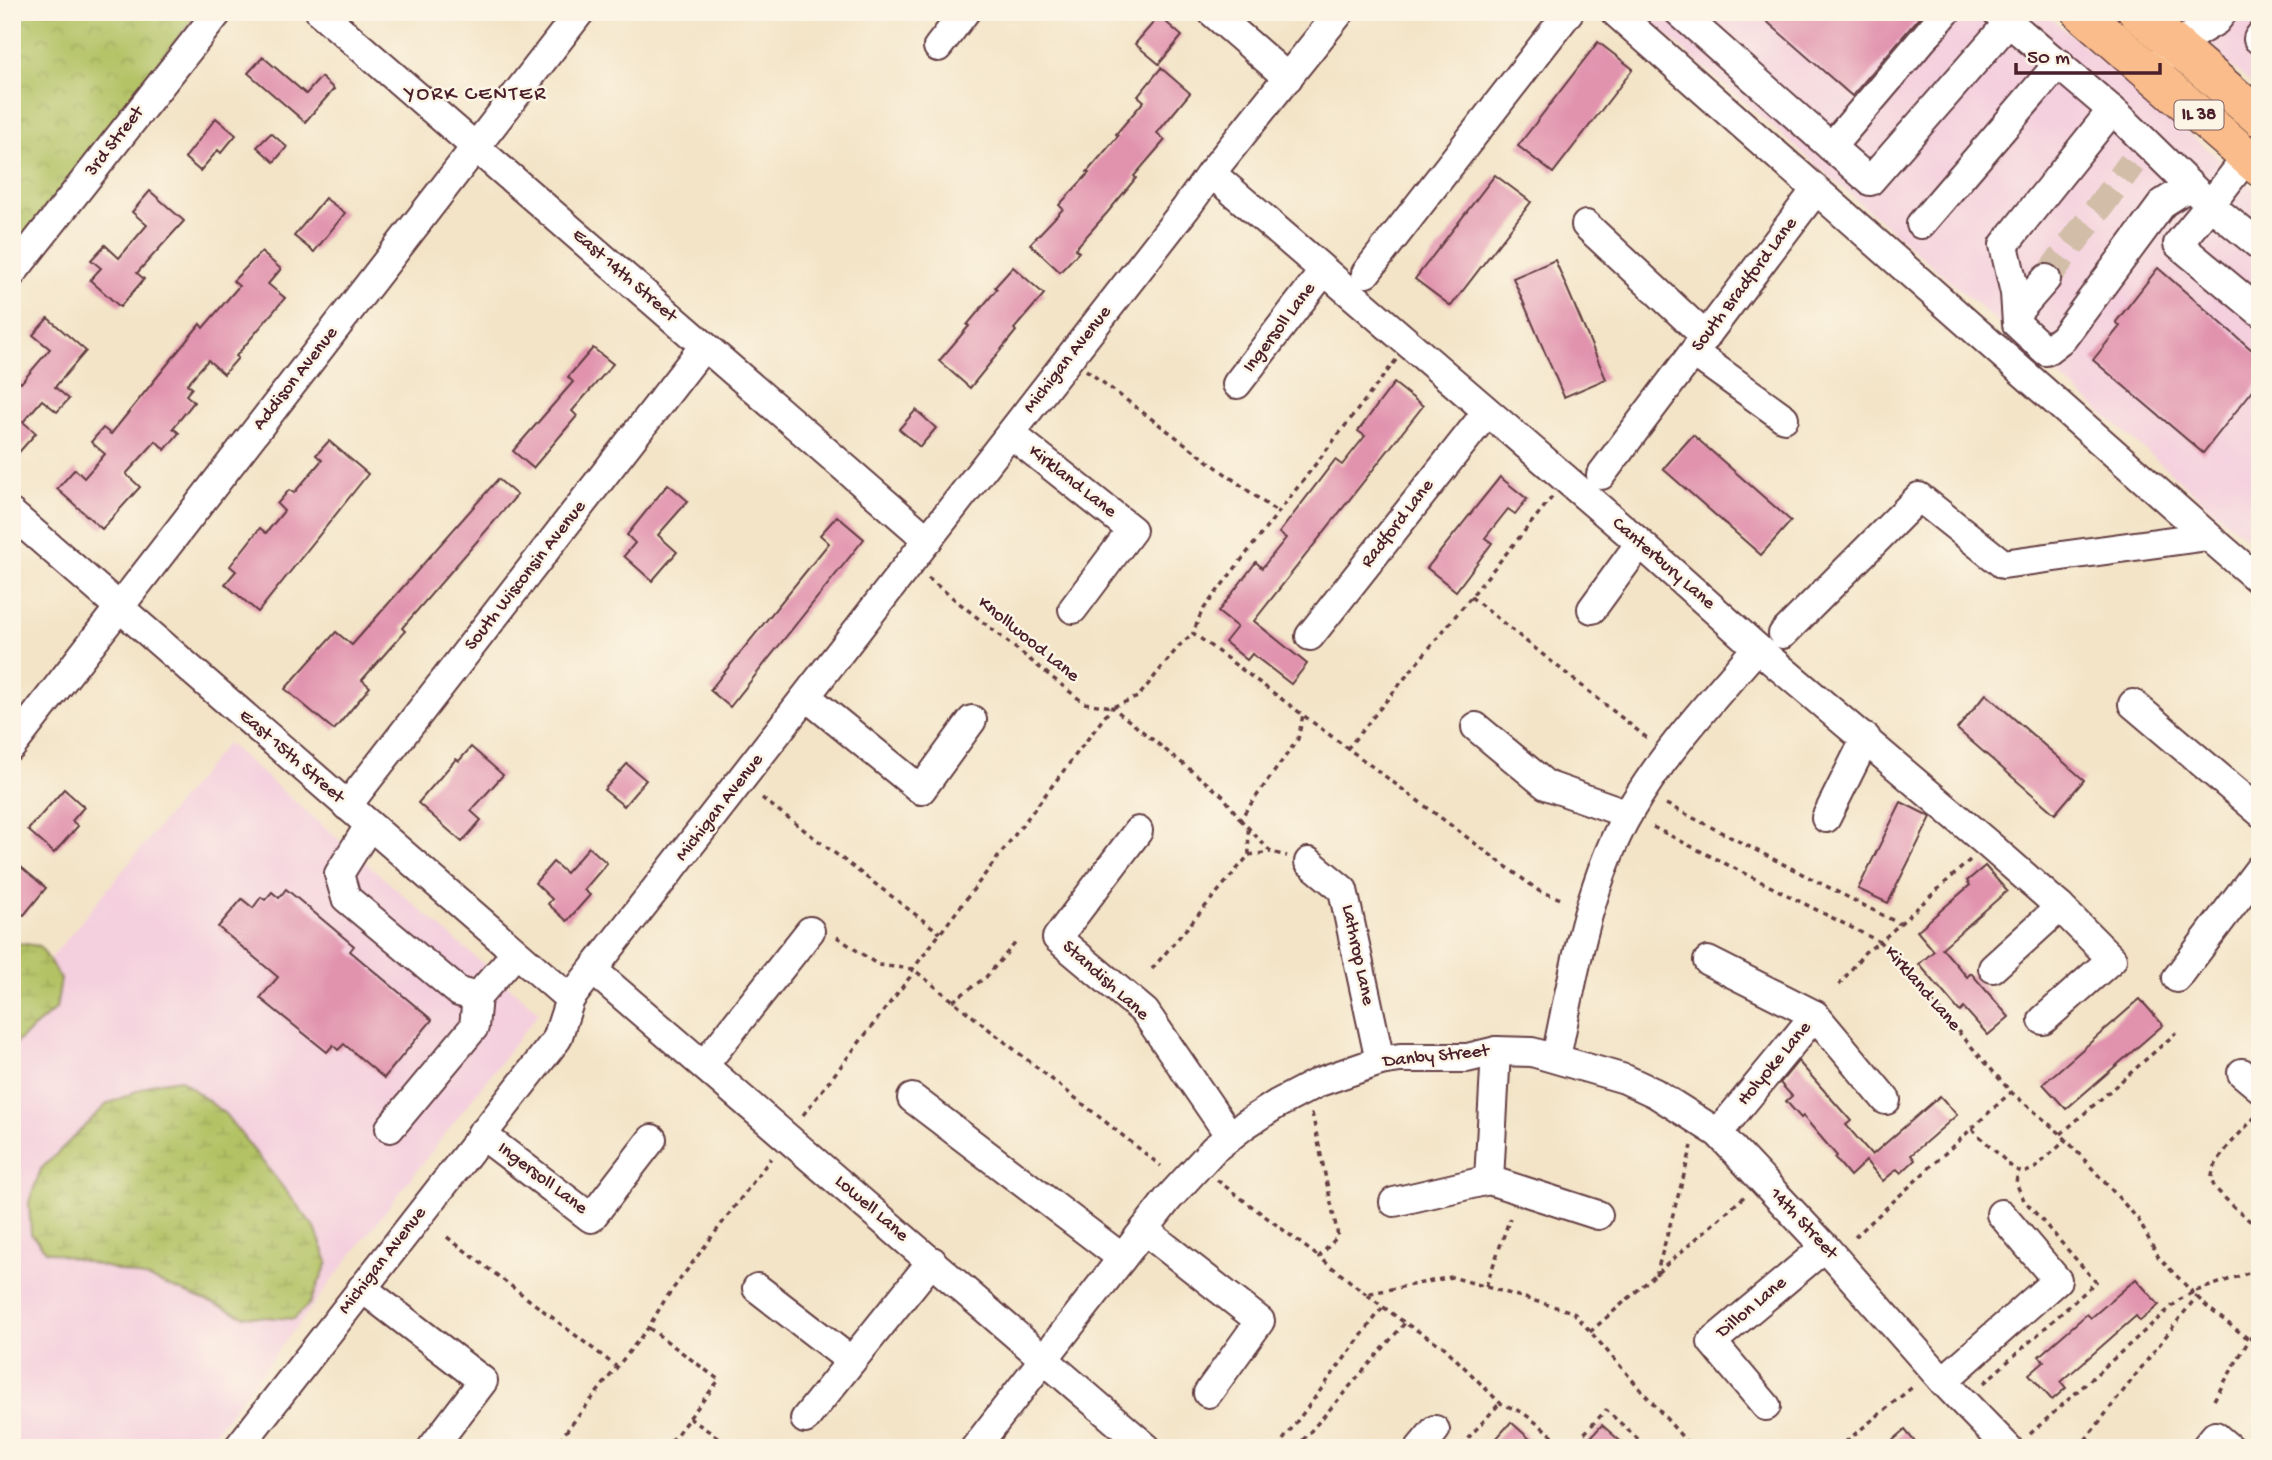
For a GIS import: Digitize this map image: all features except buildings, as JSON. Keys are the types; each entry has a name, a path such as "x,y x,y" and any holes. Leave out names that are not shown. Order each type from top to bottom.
{"main road":[{"name":"IL 38","path":"2081,12 2254,162"},
{"name":"IL 38","path":"2137,12 2181,29 2260,118"}],"street":[{"name":"3rd Street","path":"12,273 218,12"},
{"name":"East 14th Street","path":"320,12 928,540"},
{"name":"Addison Avenue","path":"12,746 580,12"},
{"path":"938,47 965,12"},
{"path":"1212,12 1288,78"},
{"name":"Michigan Avenue","path":"238,1448 557,1039 570,999 1211,173 1340,12"},
{"path":"1366,273 1569,12"},
{"path":"1615,12 2260,581"},
{"path":"1679,12 1870,181 2003,17 2112,110 2139,154 2200,196 2260,246"},
{"path":"1831,147 1945,12"},
{"path":"2151,73 2181,29 2216,21 2223,12"},
{"path":"1921,224 2059,64"},
{"path":"2112,110 2004,244 2018,311 2017,324 2046,351 2063,338 2163,203 2200,196 2254,162"},
{"name":"Canterbury Lane","path":"1211,173 1640,543 1757,648 1988,844 2060,907 2112,959 2043,1020"},
{"name":"South Bradford Lane","path":"1601,475 1815,191"},
{"path":"2200,196 2178,244 2260,312"},
{"path":"1586,225 1700,345 1784,418"},
{"name":"Ingersoll Lane","path":"1237,384 1323,272"},
{"path":"2018,311 2046,279"},
{"name":"South Wisconsin Avenue","path":"347,807 704,346"},
{"name":"Radford Lane","path":"1310,636 1487,412"},
{"name":"Kirkland Lane","path":"1011,434 1132,530 1073,609"},
{"path":"1783,634 1919,497 2003,564 2208,536"},
{"name":"East 15th Street","path":"12,514 570,999"},
{"path":"1592,609 1640,543"},
{"path":"1556,1057 1581,941 1593,899 1628,814 1678,739 1757,648"},
{"path":"807,697 921,790 972,720"},
{"path":"2133,704 2260,812"},
{"path":"1476,727 1546,785 1628,814"},
{"path":"1826,818 1866,738"},
{"path":"369,826 339,874 346,898 459,992 477,997"},
{"name":"Standish Lane","path":"1138,831 1057,938 1145,1012 1230,1136"},
{"name":"Lathrop Lane","path":"1302,860 1343,890 1380,1061"},
{"path":"2177,978 2260,868"},
{"path":"1993,968 2060,907"},
{"path":"704,1065 824,934"},
{"path":"390,1128 474,1027 477,997 516,953"},
{"path":"1708,961 1815,1015"},
{"name":"Lowell Lane","path":"594,971 1147,1448"},
{"name":"Holyoke Lane","path":"1718,1133 1815,1015 1886,1100"},
{"path":"1489,1180 1496,1051"},
{"name":"Danby Street","path":"975,1448 1192,1171 1230,1136 1277,1104 1308,1087 1380,1061 1400,1058 1467,1058 1496,1051 1532,1052 1556,1057"},
{"name":"14th Street","path":"1556,1057 1655,1093 1718,1133 1825,1247 1930,1382 2019,1441"},
{"path":"912,1098 1122,1258"},
{"name":"Ingersoll Lane","path":"481,1134 591,1218 652,1139"},
{"path":"1394,1202 1489,1180 1598,1215"},
{"path":"1930,1382 2057,1280 2001,1214"},
{"path":"1144,1230 1260,1321 1208,1393"},
{"name":"Dillon Lane","path":"1766,1406 1712,1342 1825,1247"},
{"path":"804,1419 932,1261"},
{"path":"362,1288 483,1381 432,1448"},
{"path":"757,1288 850,1360"},
{"path":"2206,1448 2214,1436 2229,1448"}],"path":[{"path":"803,1115 1112,707 1138,697 1179,646 1193,634 1202,611 1408,345"},
{"path":"1080,365 1278,513"},
{"path":"1347,749 1559,489"},
{"name":"Knollwood Lane","path":"910,563 1084,704 1112,707"},
{"path":"1471,596 1647,738"},
{"path":"1193,634 1539,891 1564,900"},
{"path":"1112,707 1223,796 1271,852"},
{"path":"1240,819 1298,738 1303,715"},
{"path":"762,798 940,933"},
{"path":"1666,804 1900,924"},
{"path":"1248,827 1249,855"},
{"path":"1653,827 1881,942"},
{"name":"Kirkland Lane","path":"1988,844 1881,942 2011,1092 2061,1134 2138,1219 2159,1258 2206,1306 2260,1348"},
{"path":"1152,969 1249,855 1271,852 1302,860"},
{"path":"824,934 878,965 913,969 1161,1166"},
{"path":"953,1001 986,977 1018,940"},
{"path":"1836,989 1865,952 1881,942"},
{"path":"2061,1134 2176,1033"},
{"path":"1855,1237 2011,1092"},
{"path":"1312,1113 1338,1236 1319,1256"},
{"path":"2255,1117 2217,1161 2211,1173 2213,1185 2260,1230"},
{"path":"1971,1128 2014,1169 2024,1173 2035,1168 2066,1140"},
{"path":"1656,1275 1692,1146"},
{"path":"552,1448 648,1328 666,1298 771,1158"},
{"path":"1215,1178 1405,1323 1444,1347 1500,1403 1522,1412 1570,1448 1605,1410 1648,1448"},
{"path":"1590,1332 1748,1193"},
{"path":"1486,1286 1510,1218"},
{"path":"447,1237 617,1367"},
{"path":"2019,1441 2179,1300 2193,1292 2260,1269"},
{"path":"1366,1294 1452,1277 1573,1312 1692,1448"},
{"path":"2079,1448 2197,1296"},
{"path":"1277,1448 1383,1306"},
{"path":"1296,1448 1405,1323"},
{"path":"2214,1400 2260,1326"},
{"path":"648,1328 719,1380 666,1448"},
{"path":"1838,1448 1930,1382"},
{"path":"1461,1446 1500,1403"},
{"path":"689,1418 734,1448"},
{"path":"1544,1448 1555,1437"},
{"path":"561,1438 573,1448"}],"shaded area":[{"path":"1640,12 2044,12 2260,193 2260,550"},
{"path":"2167,12 2260,12 2260,91"},
{"path":"227,743 539,1012 203,1448 12,1448 12,1006"}],"green space":[{"path":"12,12 198,12 12,251"},
{"path":"12,944 40,946 61,979 56,1009 12,1046"},
{"path":"180,1079 225,1114 315,1228 328,1262 310,1303 294,1319 244,1316 151,1279 46,1251 31,1234 29,1202 41,1169 107,1104 155,1083"}],"tunnel":[{"path":"2046,279 2132,163"}],"district":[{"name":"YORK CENTER","path":"476,95"}]}
